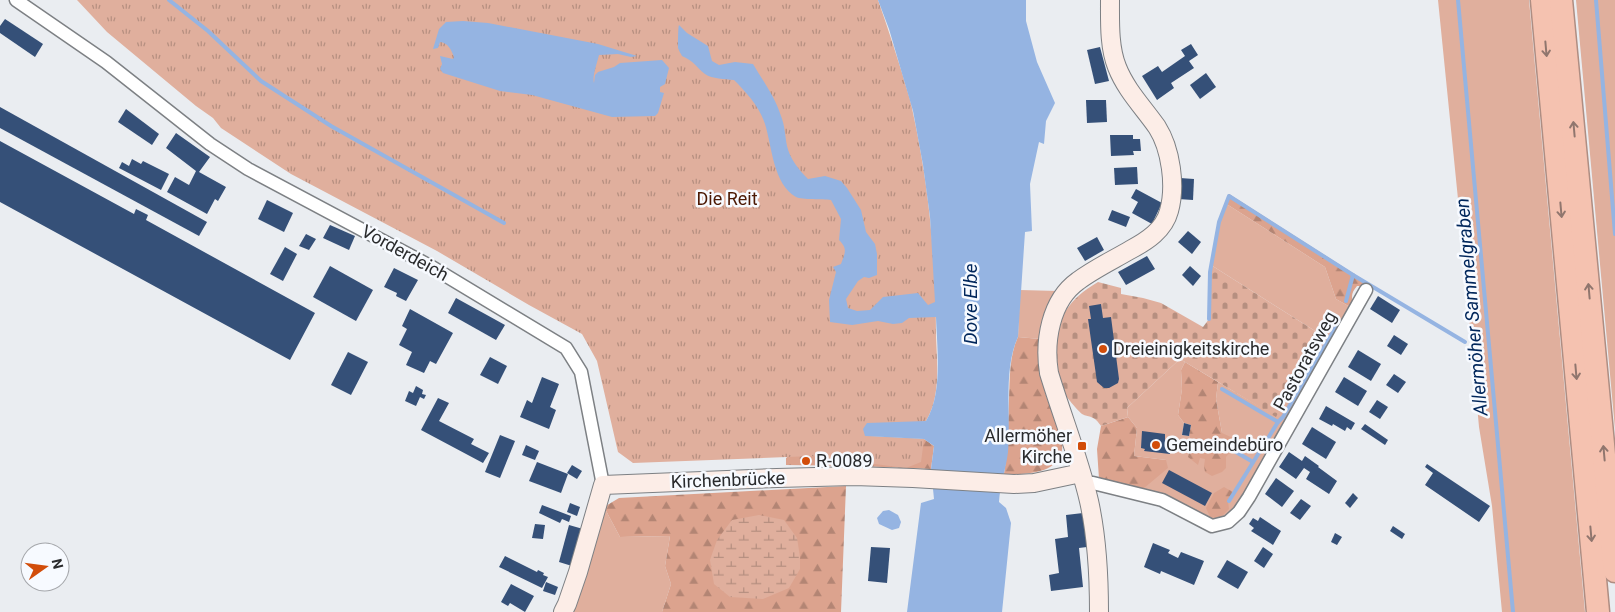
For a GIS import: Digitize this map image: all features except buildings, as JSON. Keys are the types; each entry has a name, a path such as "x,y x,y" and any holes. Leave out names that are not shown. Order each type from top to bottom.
{"highway":[{"path":"1542,0 1598,612"},
{"path":"1561,0 1615,571"}],"street":[{"name":"Vorderdeich","path":"16,0 106,62 210,144 248,169 430,266 566,348 581,372 603,485 578,572 563,612"},
{"path":"1099,612 1097,550 1090,504 1049,373 1047,360 1048,337 1054,312 1066,292 1077,281 1156,234 1164,222 1171,200 1170,170 1164,141 1157,128 1124,82 1116,66 1111,39 1110,0"},
{"name":"Pastoratsweg","path":"1083,478 1093,483 1162,500 1212,526 1228,522 1239,512 1249,497 1366,290"},
{"name":"Kirchenbrücke","path":"603,485 854,476 1014,484 1083,478"}],"green space":[{"name":"Die Reit","path":"77,0 878,0 911,103 919,140 933,252 937,380 934,401 926,421 866,436 924,439 921,462 906,468 812,456 633,463 618,452 597,361 582,334 437,251 291,174 221,128 213,118 107,32"},
{"path":"1438,0 1529,0 1585,612 1502,612 1492,506 1479,427"},
{"path":"1576,0 1615,0 1615,429"},
{"path":"1229,194 1370,284 1366,290 1360,286 1355,288 1352,295 1354,305 1352,308 1336,299 1325,267 1225,203"},
{"path":"1225,203 1325,267 1336,299 1352,308 1232,513 1222,520 1212,521 1143,489 1166,460 1134,456 1137,428 1128,417 1127,408 1180,359 1185,362 1181,370 1182,389 1178,415 1184,423 1182,435 1189,436 1200,458 1222,433 1216,399 1218,382 1276,416 1323,336 1211,265 1219,222"},
{"path":"1211,265 1323,336 1276,417 1180,359 1127,408 1128,417 1101,426 1094,419 1082,414 1062,391 1056,365 1057,333 1060,322 1071,304 1078,296 1098,282 1121,288 1121,294 1161,303 1203,327 1209,319"},
{"path":"1020,290 1058,291 1040,339 1018,337"},
{"path":"1018,337 1040,339 1042,379 1047,398 1061,433 1062,451 1052,466 1044,470 1024,474 1004,474 1010,368"},
{"path":"1185,362 1218,382 1216,399 1222,433 1233,438 1235,446 1226,457 1226,468 1212,476 1205,472 1205,459 1200,458 1198,465 1188,457 1192,443 1189,436 1191,425 1184,423 1178,415 1182,389 1181,370"},
{"path":"878,411 866,436 924,439 934,446 931,469 786,465 786,458 836,421"},
{"path":"1128,417 1137,428 1134,456 1166,460 1168,468 1143,489 1099,479 1097,449 1101,426"},
{"path":"846,486 841,612 662,612 671,584 665,566 670,536 620,537 604,507 619,498"},
{"path":"1224,487 1233,492 1228,501 1229,509 1220,518 1210,517 1206,508 1214,493"},
{"path":"604,507 620,537 670,536 665,566 671,584 662,612 569,612"},
{"path":"759,515 784,520 797,538 800,569 789,588 763,599 730,597 714,584 710,560 717,540 732,520"}],"water":[{"name":"Dove Elbe","path":"878,0 1026,0 1026,21 1037,62 1055,103 1046,121 1044,144 1039,142 1030,184 1032,231 1025,232 1018,337 1013,350 1009,378 1008,452 999,502 1006,508 1011,523 1002,612 907,612 921,503 934,499 931,469 934,446 924,439 865,436 863,429 867,423 926,421 935,398 937,384 936,317 909,318 902,323 893,324 878,321 852,325 830,322 829,300 836,272 833,267 841,264 845,251 844,246 839,240 841,219 831,200 799,198 788,191 782,183 774,164 765,124 752,100 734,80 708,76 682,56 678,48 679,25 687,33 708,46 712,61 719,65 735,62 753,64 776,102 783,124 788,151 798,168 808,179 825,176 841,181 847,188 861,210 866,232 875,244 877,254 877,275 869,278 864,277 858,281 846,299 848,308 857,311 870,310 883,297 918,293 928,305 935,302 930,217 923,165 913,111 889,29"},
{"path":"446,22 488,23 598,44 637,56 599,55 594,74 594,83 595,75 598,72 620,63 662,60 669,68 665,84 660,87 660,92 664,93 658,113 655,116 612,117 532,95 500,91 443,73 440,69 442,64 440,56 453,59 454,57 449,47 443,43 440,42 438,48 433,49 439,29"},
{"path":"889,510 898,515 901,522 899,528 892,530 879,524 877,518 883,511"}],"waterway":[{"path":"169,0 208,31 261,81 331,126 504,223"},
{"name":"Allermöher Sammelgraben","path":"1458,0 1513,612"},
{"path":"1596,0 1615,234"},
{"path":"1209,319 1210,272 1219,222 1229,196 1353,275 1346,301"},
{"path":"1353,275 1465,342"},
{"path":"1229,501 1278,422 1283,417 1337,325"},
{"path":"1222,389 1278,422"},
{"path":"1219,442 1253,462"}],"place":[{"name":"Dreieinigkeitskirche","path":"1103,349"},
{"name":"Gemeindebüro","path":"1156,445"},
{"name":"Allermöher Kirche","path":"1082,446"},
{"name":"R-0089","path":"806,461"}]}
